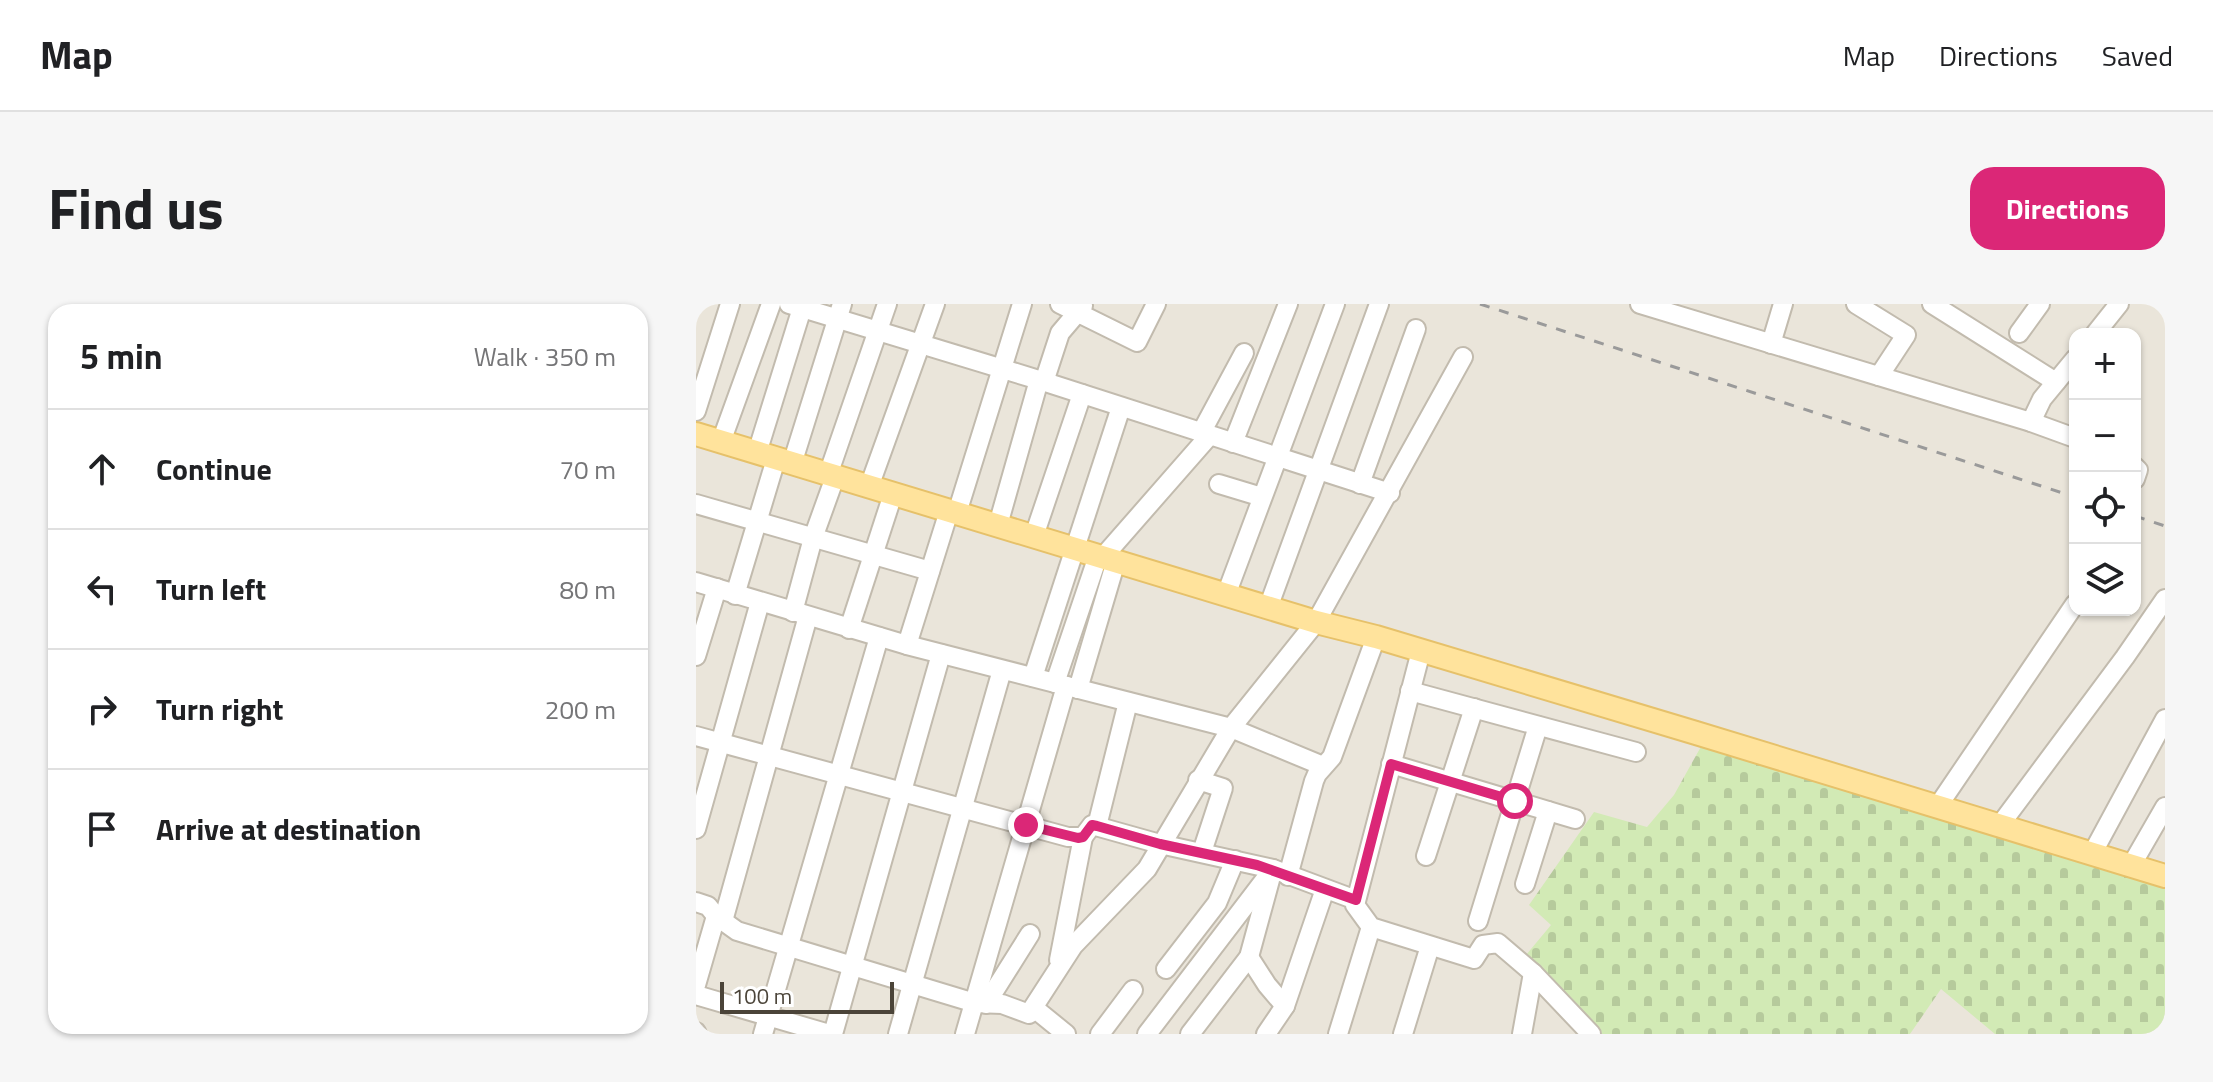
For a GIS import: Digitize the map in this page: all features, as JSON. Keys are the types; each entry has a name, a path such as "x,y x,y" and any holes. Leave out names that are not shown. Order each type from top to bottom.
{"main road":[{"path":"696,434 2165,876"}],"street":[{"path":"696,411 730,304"},
{"path":"721,442 771,304"},
{"path":"696,985 720,918 769,757 813,538 887,304"},
{"path":"869,487 935,304"},
{"path":"907,645 1022,304"},
{"path":"1060,304 1082,308 1137,342 1156,304"},
{"path":"1233,443 1288,304"},
{"path":"1226,595 1335,304"},
{"path":"1640,304 2069,436"},
{"path":"1771,344 1783,304"},
{"path":"1856,304 1906,335 1879,376"},
{"path":"1932,304 1959,311 2056,382"},
{"path":"2019,333 2040,304"},
{"path":"2100,328 2119,304"},
{"path":"1268,608 1373,305"},
{"path":"775,459 796,306 839,311 877,331 1390,493"},
{"path":"998,525 1060,333 1082,308"},
{"path":"696,656 726,592 755,521 775,459 839,311"},
{"path":"1360,484 1416,329"},
{"path":"980,1003 1026,825 1106,558 1205,434 1244,353"},
{"path":"696,902 708,906 737,931 980,1003 1002,1004 1029,1014 1073,946 1147,869 1231,728 1316,622 1463,357"},
{"path":"2031,422 2042,399 2069,366"},
{"path":"1034,536 1082,394"},
{"path":"1033,677 1121,407"},
{"path":"1219,484 1262,497"},
{"path":"849,629 893,494"},
{"path":"696,504 930,571"},
{"path":"696,582 907,645 1231,728 1323,766"},
{"path":"2000,825 2165,599"},
{"path":"696,829 760,602"},
{"path":"1938,806 2069,613"},
{"path":"766,1025 879,637"},
{"path":"1190,1034 1249,957 1314,781 1332,757 1376,637"},
{"path":"1421,651 1355,905 1371,927 1474,959 1483,945 1498,943 1533,973 1580,1030"},
{"path":"696,995 766,1025 831,1034 941,654"},
{"path":"898,1034 1002,670"},
{"path":"1410,691 1636,752"},
{"path":"1057,970 1090,832 1128,702"},
{"path":"1426,856 1474,708"},
{"path":"2092,854 2165,719"},
{"path":"1478,921 1538,726"},
{"path":"696,736 1068,837 1090,832 1235,860 1356,900"},
{"path":"1391,764 1575,819"},
{"path":"1198,780 1223,788 1202,852"},
{"path":"2131,866 2165,807"},
{"path":"1525,884 1548,811"},
{"path":"1166,969 1217,903 1235,860"},
{"path":"1147,1034 1237,918 1280,873"},
{"path":"1266,1034 1285,1006 1325,889"},
{"path":"1217,903 1237,918"},
{"path":"1338,1034 1371,927"},
{"path":"965,1034 980,1003 1030,934"},
{"path":"1403,1034 1430,946"},
{"path":"1249,957 1285,1006"},
{"path":"1522,1034 1533,973"},
{"path":"1100,1034 1133,990"},
{"path":"1034,1008 1061,1032"}],"shaded area":[{"path":"696,304 2165,304 2165,1034 696,1034"}],"green space":[{"path":"1703,743 2165,883 2165,1034 1995,1034 1941,989 1910,1034 1600,1034 1526,955 1551,925 1529,905 1594,812 1647,827 1674,795"}],"railway":[{"path":"1480,304 2069,495"},
{"path":"2141,518 2165,526"}],"route":[{"path":"1026,825 1078,838 1083,837 1092,825 1119,831 1160,844 1273,869 1356,900 1391,764 1515,801"}]}
